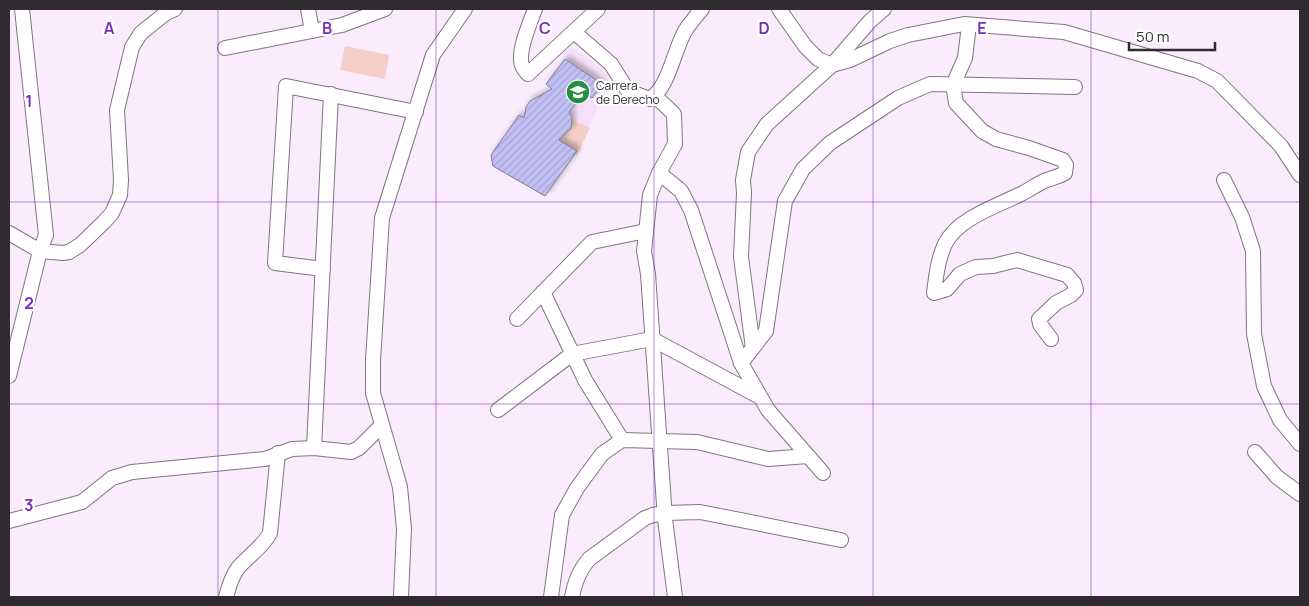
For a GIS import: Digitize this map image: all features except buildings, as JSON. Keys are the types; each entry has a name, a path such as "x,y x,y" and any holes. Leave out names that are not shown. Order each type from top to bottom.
{"street":[{"path":"9,376 40,251 46,235 22,9"},
{"path":"9,233 40,251 53,253 69,252 86,239 112,213 120,196 121,180 117,110 132,47 141,33 166,12 175,9"},
{"path":"308,9 312,30"},
{"path":"225,48 342,25 385,9"},
{"path":"401,597 404,529 400,487 373,393 373,360 382,218 434,55 465,9"},
{"path":"535,9 521,60 523,69 528,74 598,9"},
{"path":"574,32 611,64 628,91 650,99 655,96 665,80 686,29 702,9"},
{"path":"779,9 804,46 818,59 832,65 850,60 890,41 908,35 969,25 1064,32 1198,71 1217,81 1281,146 1300,175"},
{"path":"753,348 741,257 743,180 748,152 767,124 832,65 870,20 884,9"},
{"path":"969,25 965,58 953,85 956,103 982,131 996,139 1063,160 1066,165 1065,172 1059,177 1046,180 1022,194 980,213 961,226 946,242 939,262 934,292 947,288 960,274 976,267 993,266 1017,260 1067,275 1076,290 1072,295 1056,303 1039,319 1040,324 1051,339"},
{"path":"741,364 766,331 785,201 803,169 830,143 898,98 930,84 1074,87"},
{"path":"322,269 275,263 286,86 416,112"},
{"path":"314,448 331,94"},
{"path":"655,96 674,114 675,130 675,144 659,173 650,196 644,251 648,274 665,513 674,597"},
{"path":"659,173 681,191 691,210 741,364 768,410 823,473"},
{"path":"1224,180 1242,217 1253,251 1254,334 1264,386 1280,420 1300,444"},
{"path":"516,319 592,242 646,231"},
{"path":"543,292 585,380 622,440"},
{"path":"498,410 572,354 652,339 760,397"},
{"path":"9,521 82,502 112,478 120,474 265,459 292,449 314,448 351,452 358,448 382,425"},
{"path":"551,597 562,516 578,488 602,454 622,440 697,442 768,459 808,456"},
{"path":"1255,452 1277,477 1300,494"},
{"path":"226,597 231,579 270,533 278,453"},
{"path":"572,597 576,578 589,559 645,518 653,515 700,512 841,540"}],"shaded area":[{"path":"345,46 389,55 385,79 340,70"},
{"name":"Carrera de Derecho","path":"570,46 611,75 577,155 545,108"},
{"path":"545,108 590,128 577,155 533,136"}],"place":[{"name":"Carrera de Derecho","path":"578,92"}]}
